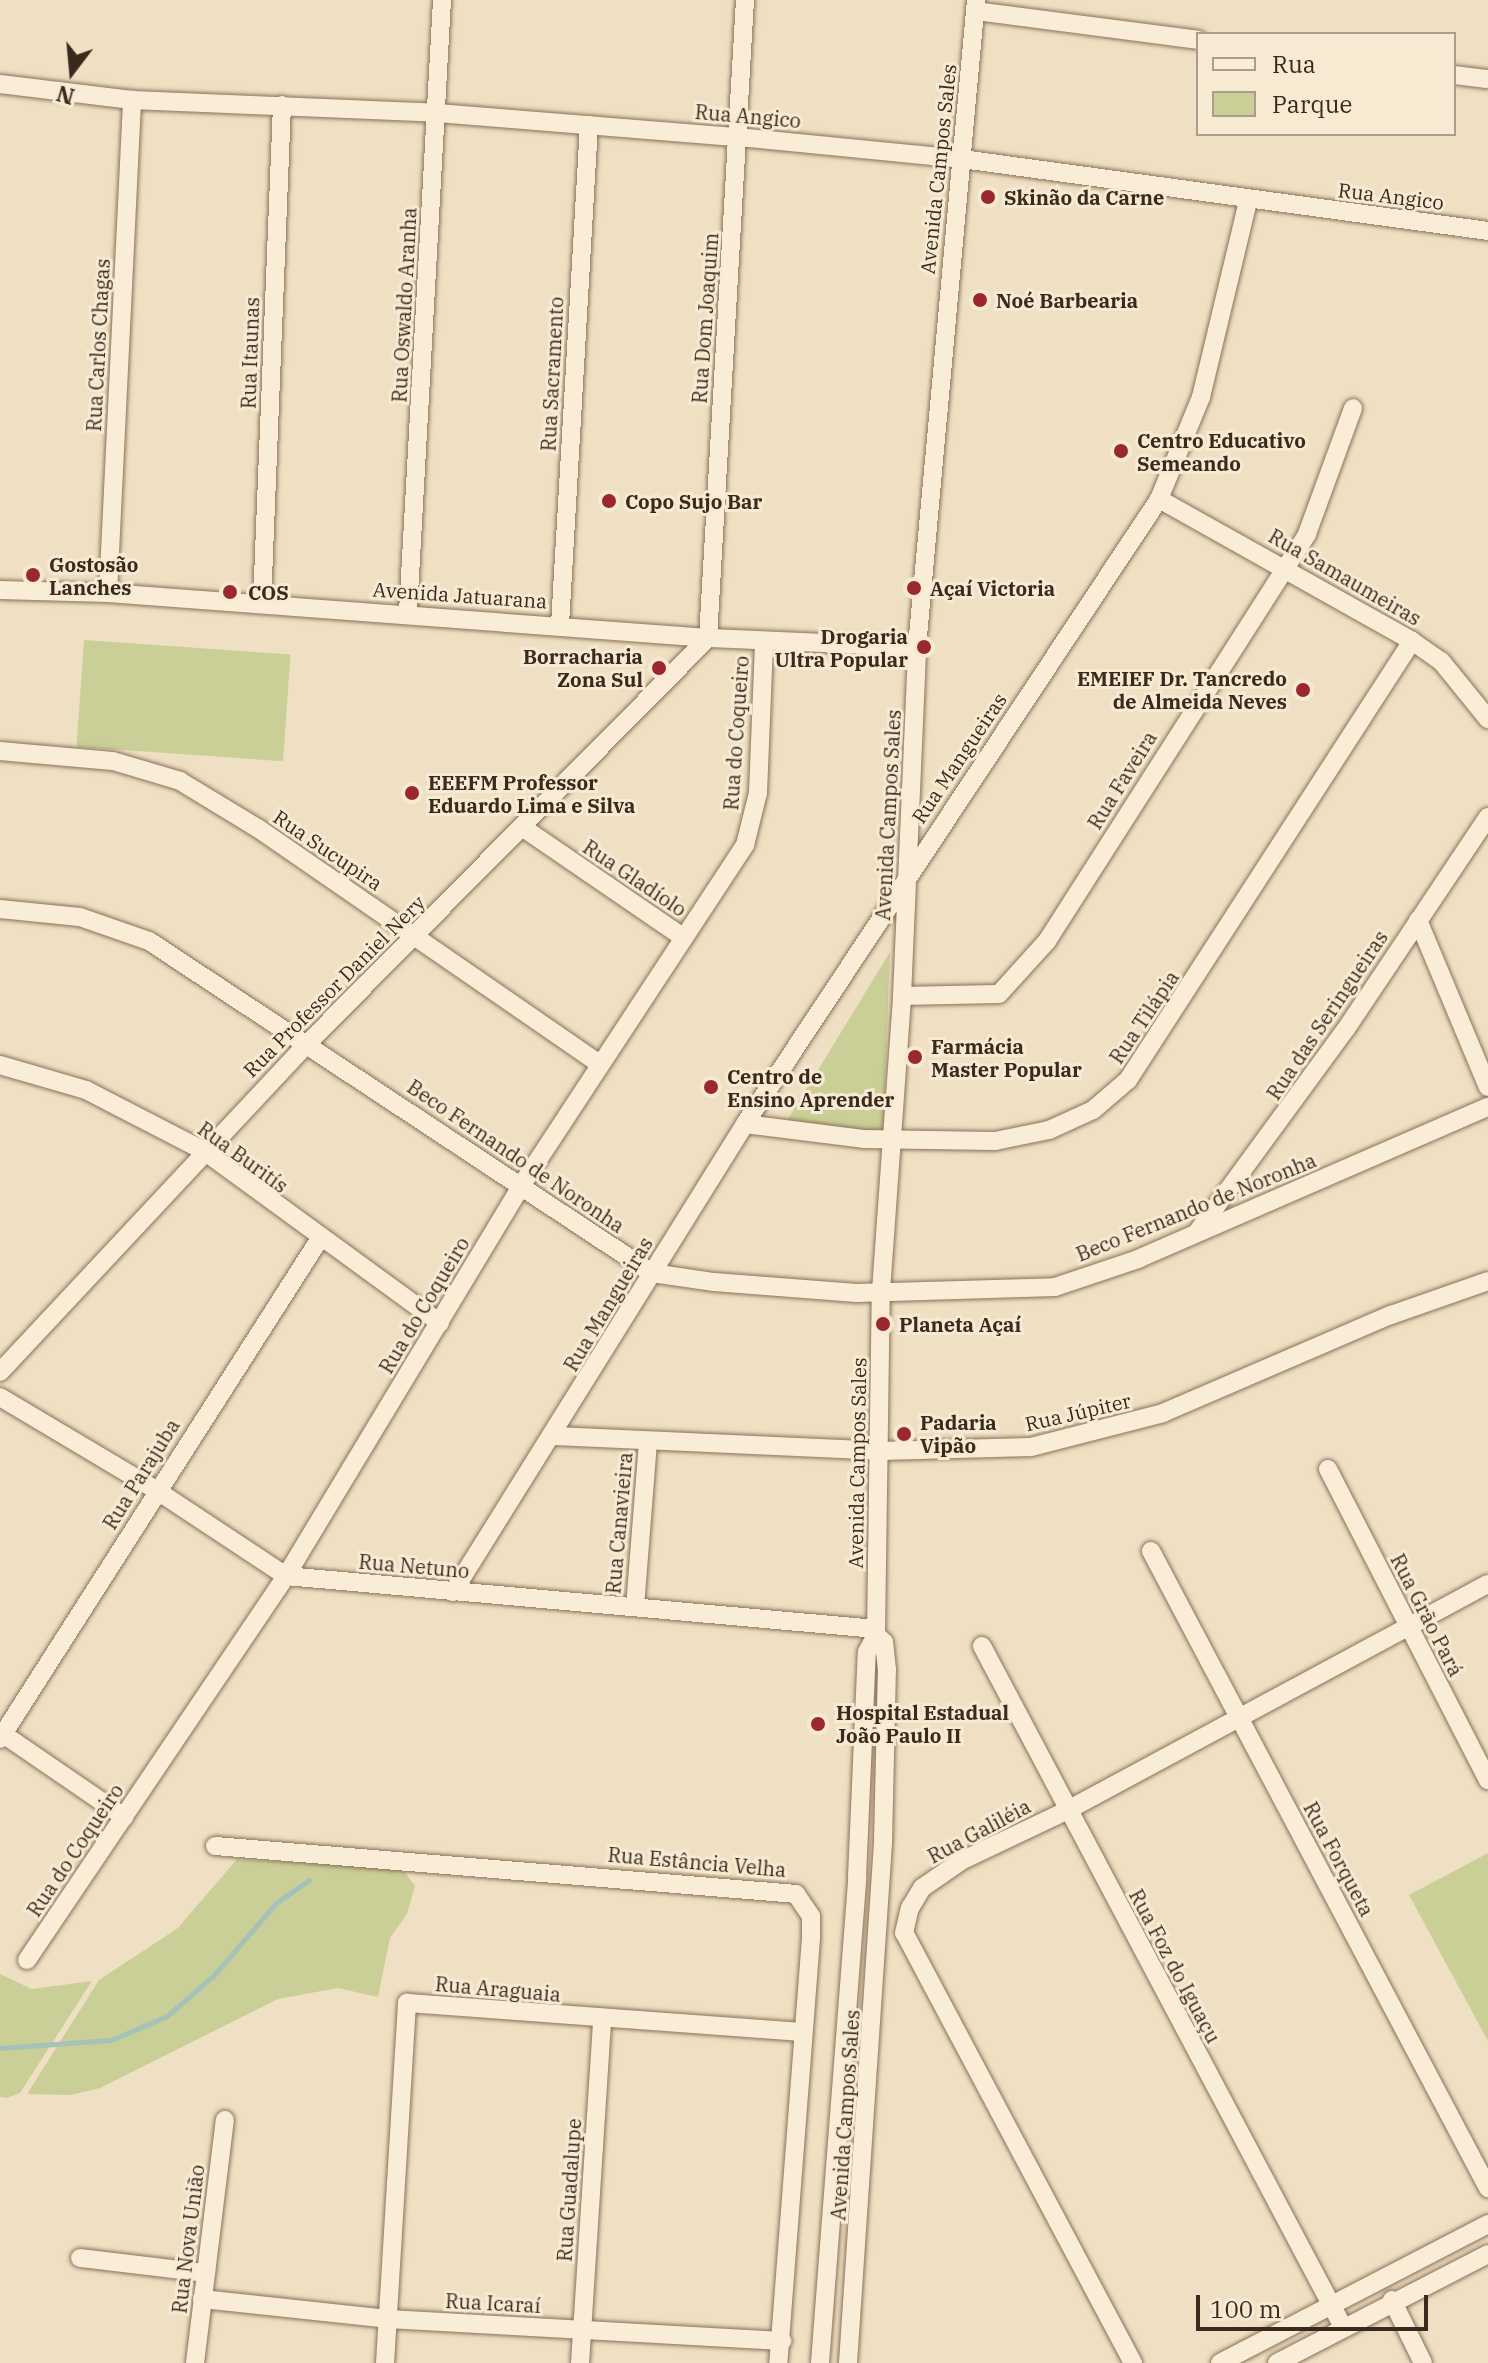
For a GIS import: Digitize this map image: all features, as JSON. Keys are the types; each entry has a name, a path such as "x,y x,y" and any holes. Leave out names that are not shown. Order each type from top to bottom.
{"street":[{"name":"Rua Oswaldo Aranha","path":"408,612 442,0"},
{"name":"Rua Dom Joaquim","path":"708,638 745,0"},
{"path":"976,6 1196,40"},
{"name":"Avenida Campos Sales","path":"820,2363 856,1886 867,1652 876,1632 881,1291 889,1141 902,996 917,647 976,6"},
{"path":"1456,75 1488,79"},
{"name":"Rua Angico","path":"0,84 132,100 437,113 962,159 1248,201 1488,231"},
{"name":"Rua Carlos Chagas","path":"108,593 132,100"},
{"name":"Rua Itaunas","path":"262,603 282,105"},
{"name":"Rua Sacramento","path":"560,625 589,125"},
{"name":"Rua Mangueiras","path":"453,1592 555,1436 745,1124 1159,499 1201,397 1248,201"},
{"name":"Rua Faveira","path":"902,996 984,997 999,994 1019,976 1286,567 1319,507 1353,408"},
{"name":"Rua Samaumeiras","path":"1159,499 1286,567 1412,641 1441,661 1488,719"},
{"name":"Avenida Jatuarana","path":"0,590 108,593 408,612 708,638 917,647"},
{"name":"Rua Professor Daniel Nery","path":"0,1372 308,1043 708,638"},
{"name":"Rua do Coqueiro","path":"27,1960 286,1576 521,1186 733,866 754,816 764,641"},
{"name":"Rua Tilápia","path":"745,1124 889,1141 995,1141 1049,1130 1093,1110 1128,1080 1412,641"},
{"name":"Rua Sucupira","path":"0,751 113,761 180,781 416,935 600,1064"},
{"name":"Rua das Seringueiras","path":"1196,1234 1267,1141 1488,817"},
{"name":"Rua Gladíolo","path":"522,827 684,938"},
{"name":"Beco Fernando de Noronha","path":"0,909 80,917 149,941 308,1043 652,1273 769,1287 881,1291 1055,1287 1196,1234 1488,1107"},
{"path":"1418,920 1488,1087"},
{"name":"Rua Buritís","path":"0,1065 86,1090 204,1151 319,1240 440,1323"},
{"name":"Rua Parajuba","path":"124,1817 2,1736 156,1490 319,1240"},
{"name":"Rua Júpiter","path":"555,1436 880,1451 1031,1447 1119,1427 1488,1281"},
{"name":"Rua Netuno","path":"0,1397 156,1490 286,1576 876,1632"},
{"name":"Rua Canavieira","path":"635,1607 648,1442"},
{"name":"Rua Grão Pará","path":"1328,1469 1488,1780"},
{"name":"Rua Forqueta","path":"1151,1551 1488,2188"},
{"name":"Rua Galiléia","path":"1133,2363 904,1933 914,1900 935,1878 1488,1584"},
{"name":"Avenida Campos Sales","path":"848,2363 881,1888 887,1670 884,1642 876,1632"},
{"name":"Rua Foz do Iguaçu","path":"982,1646 1066,1811 1343,2327"},
{"name":"Rua Estância Velha","path":"215,1846 787,1890 803,1902 811,1916 778,2363"},
{"path":"856,1886 881,1888"},
{"name":"Rua Araguaia","path":"385,2363 407,2003 602,2020 803,2032"},
{"name":"Rua Guadalupe","path":"580,2363 602,2020"},
{"name":"Rua Nova União","path":"195,2363 225,2120"},
{"path":"1220,2363 1488,2224"},
{"path":"1277,2363 1392,2300 1488,2254"},
{"path":"80,2258 206,2273"},
{"name":"Rua Icaraí","path":"202,2299 388,2319 782,2341"},
{"path":"1392,2300 1423,2363"}],"green space":[{"path":"84,640 290,654 283,761 77,747"},
{"path":"890,952 883,1135 782,1129"},
{"path":"1488,1853 1488,2041 1409,1895"},
{"path":"237,1859 401,1868 415,1886 407,1914 390,1938 378,1997 338,1988 278,1999 100,2088 70,2095 27,2094 99,1980 178,1928"},
{"path":"0,1974 32,1989 92,1981 20,2093 7,2098 0,2097"}],"waterway":[{"path":"0,2048 111,2040 167,2016 213,1976 276,1903 309,1880"}],"place":[{"name":"Skinão da Carne","path":"988,197"},
{"name":"Noé Barbearia","path":"980,300"},
{"name":"Centro Educativo Semeando","path":"1121,451"},
{"name":"Copo Sujo Bar","path":"609,501"},
{"name":"Gostosão Lanches","path":"33,575"},
{"name":"Açaí Victoria","path":"914,588"},
{"name":"COS","path":"230,592"},
{"name":"Drogaria Ultra Popular","path":"924,647"},
{"name":"Borracharia Zona Sul","path":"659,668"},
{"name":"EMEIEF Dr. Tancredo de Almeida Neves","path":"1303,690"},
{"name":"EEEFM Professor Eduardo Lima e Silva","path":"412,793"},
{"name":"Farmácia Master Popular","path":"915,1057"},
{"name":"Centro de Ensino Aprender","path":"711,1087"},
{"name":"Planeta Açaí","path":"883,1324"},
{"name":"Padaria Vipão","path":"904,1434"},
{"name":"Hospital Estadual João Paulo II","path":"818,1724"}]}
